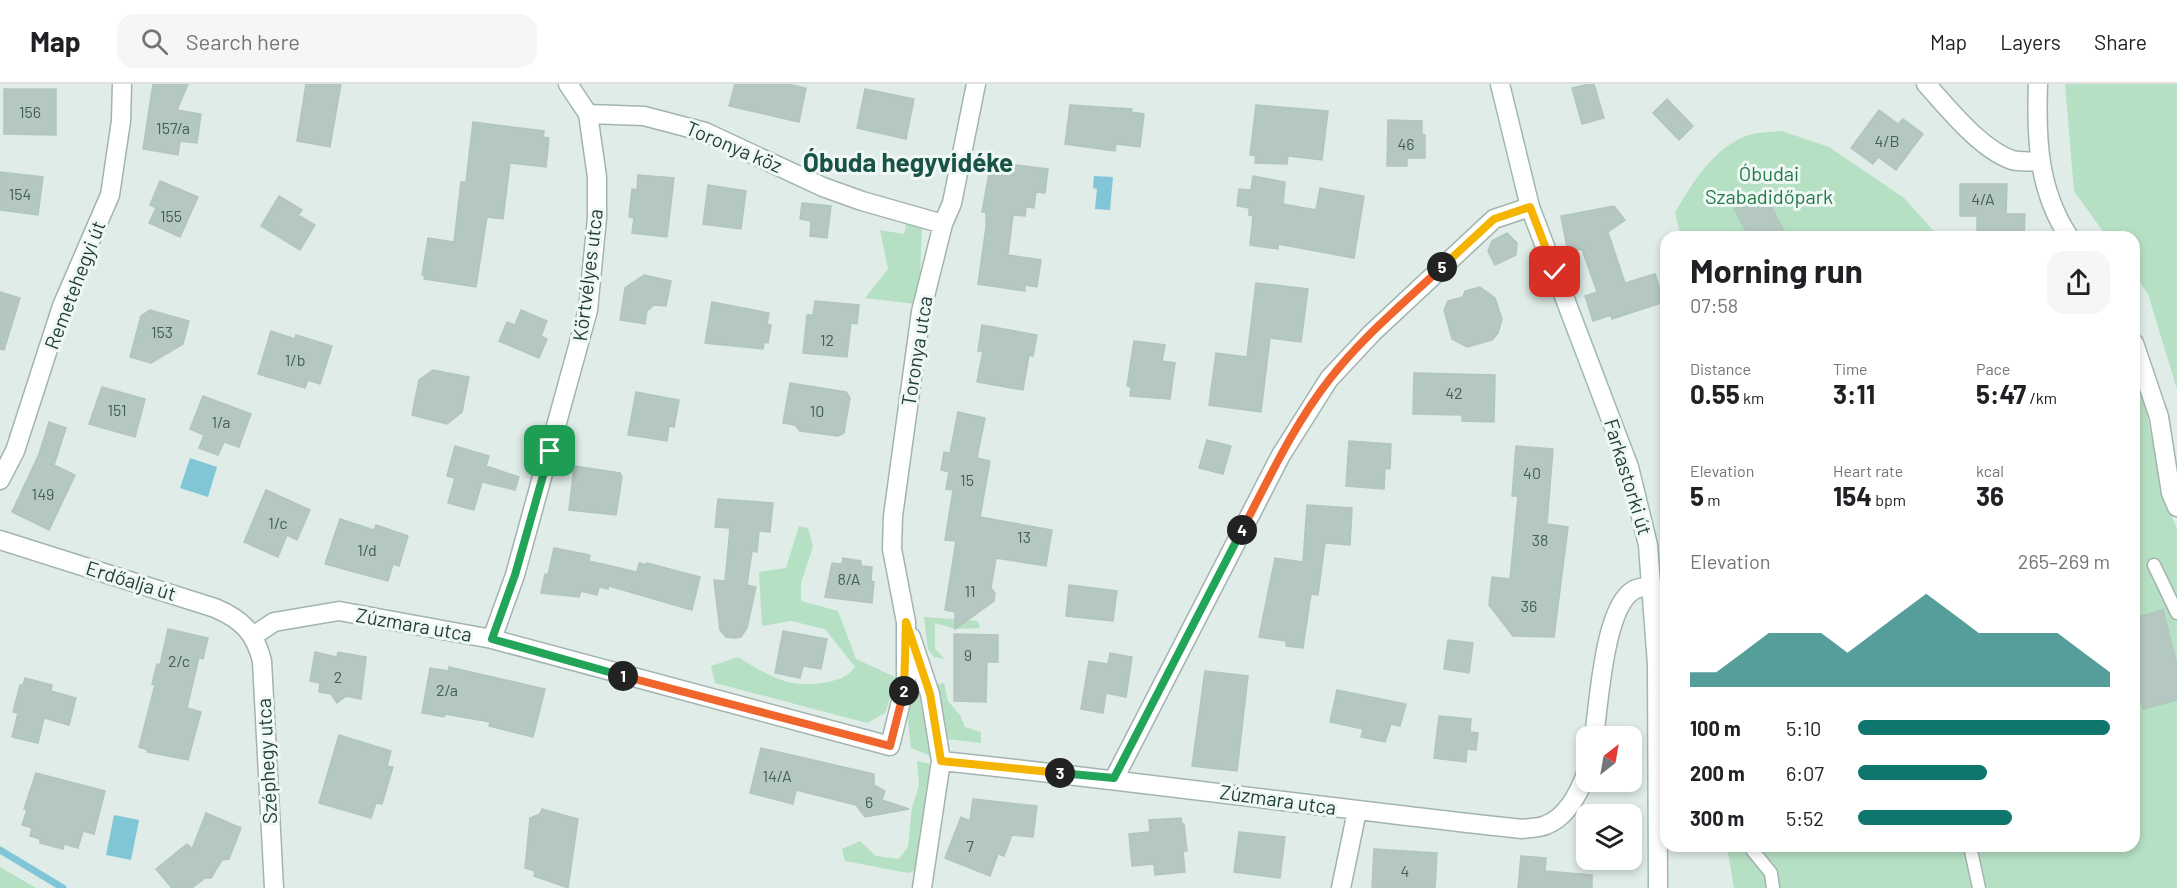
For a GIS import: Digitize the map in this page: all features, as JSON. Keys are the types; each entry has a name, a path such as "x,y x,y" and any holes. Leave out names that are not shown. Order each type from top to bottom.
{"street":[{"name":"Remetehegyi út","path":"0,480 15,451 27,418 62,306 110,195 121,121 122,84"},
{"name":"Körtvélyes utca","path":"492,639 515,575 585,328 598,193 588,114 568,84"},
{"name":"Toronya utca","path":"922,888 941,761 930,694 906,622 892,549 893,516 921,312 943,224 952,203 976,84"},
{"name":"Farkastorki út","path":"1500,84 1530,207 1629,466 1648,545 1653,586 1657,664 1658,888"},
{"path":"1926,84 1962,124 1992,148 2012,160 2040,162"},
{"path":"2038,84 2036,133 2040,162 2053,209 2066,231"},
{"name":"Toronya köz","path":"588,114 620,113 666,120 713,136 823,187 862,201 943,224"},
{"path":"1114,778 1281,455 1329,379 1372,333 1494,219 1530,207"},
{"path":"2140,361 2159,417 2171,493 2177,507"},
{"name":"Erdőalja út","path":"0,540 215,608 244,624 254,636"},
{"path":"1596,726 1611,629 1619,605 1634,590 1653,586"},
{"name":"Zúzmara utca","path":"254,636 274,622 339,611 492,639 890,746"},
{"name":"Toronya utca","path":"890,746 906,681 906,622"},
{"name":"Széphegy utca","path":"254,636 262,661 273,888"},
{"name":"Zúzmara utca","path":"941,761 1114,778 1358,811 1522,829 1546,826 1573,800 1577,792"},
{"path":"1341,888 1358,811"}],"lane":[{"path":"2154,566 2177,613"},
{"path":"1754,852 1771,873 1773,888"},
{"path":"1971,852 1979,888"}],"green space":[{"path":"2065,84 2177,84 2177,389 2148,294 2140,282 2140,231 2103,231 2074,191"},
{"name":"Óbudai Szabadidőpark","path":"1782,131 1829,147 1904,198 1934,231 1680,231 1675,213 1705,167 1737,140 1760,133"},
{"path":"907,222 922,226 920,279 915,304 865,298 888,269 880,230 904,234"},
{"path":"2140,388 2142,388 2163,497 2177,528 2177,888 1734,888 1728,852 2140,852"},
{"path":"799,526 808,528 813,546 801,583 801,601 838,611 856,659 897,678 885,713 867,723 715,683 711,666 738,657 781,680 802,684 836,680 855,667 825,629 791,621 762,626 759,572 786,568"},
{"path":"924,617 978,621 980,628 955,629 935,623 935,649 945,659 934,657 928,649"},
{"path":"914,671 924,690 933,757 911,748 906,702 913,690 911,676"},
{"path":"944,683 948,701 960,715 965,727 981,732 981,743 946,739 935,685"},
{"path":"917,761 931,764 933,785 919,834 918,869 908,873 845,861 842,849 860,841 876,856 899,859 908,847 912,807 919,786"},
{"path":"0,867 36,888 0,888"}],"water":[{"path":"1094,176 1113,177 1110,210 1095,209 1097,189 1093,188"},
{"path":"190,458 217,467 208,497 180,488"},
{"path":"114,815 139,820 131,860 106,855"}],"building":[{"path":"153,84 188,84 177,110 201,114 197,143 180,141 178,155 143,149"},
{"path":"306,84 341,84 330,147 297,141"},
{"path":"735,84 787,84 806,88 799,122 729,106"},
{"path":"1594,84 1604,118 1582,124 1572,88"},
{"path":"4,89 56,89 56,135 4,134"},
{"path":"865,89 914,99 906,139 857,128"},
{"path":"1667,99 1693,126 1679,140 1653,113"},
{"path":"1070,105 1132,109 1131,112 1144,114 1140,147 1116,144 1115,151 1065,144"},
{"path":"1256,105 1328,111 1322,160 1288,156 1287,164 1255,163 1256,156 1250,155"},
{"path":"1879,110 1898,124 1903,119 1923,134 1896,170 1878,157 1873,164 1851,148"},
{"path":"1388,120 1422,121 1422,135 1425,135 1425,158 1407,158 1407,166 1387,166"},
{"path":"473,122 544,131 543,137 549,138 546,167 510,163 503,219 487,217 476,287 424,279 425,275 422,275 428,238 454,242 461,182 466,182"},
{"path":"991,162 1048,169 1045,193 1036,192 1034,208 1026,207 1025,216 1013,215 1008,255 1041,260 1037,287 1025,285 1025,291 978,284 986,227 986,212 982,212"},
{"path":"0,172 43,177 38,215 0,210"},
{"path":"638,175 674,178 667,237 632,233 634,218 629,217 632,189 637,190"},
{"path":"1253,176 1285,182 1283,204 1316,210 1320,188 1364,196 1354,258 1278,244 1278,249 1250,245 1253,216 1249,215 1249,208 1237,206 1239,189 1251,190"},
{"path":"160,181 198,197 180,237 149,223 156,208 150,205"},
{"path":"1960,184 2007,184 2006,214 2025,214 2024,231 1977,231 1977,216 1960,216"},
{"path":"708,185 746,191 741,229 703,224"},
{"path":"1764,192 1784,231 1746,231 1734,208"},
{"path":"279,196 302,210 298,215 315,225 300,250 261,226"},
{"path":"802,203 831,206 827,238 810,236 811,221 800,219"},
{"path":"1614,206 1625,220 1608,232 1625,283 1655,274 1660,290 1660,303 1612,319 1611,315 1593,321 1585,296 1597,292 1582,249 1568,253 1561,216"},
{"path":"1507,233 1517,243 1516,255 1495,265 1488,251 1492,241"},
{"path":"644,275 671,281 666,306 654,305 647,311 645,324 620,320 625,288"},
{"path":"1256,283 1308,289 1301,342 1270,338 1261,412 1209,405 1216,353 1247,357"},
{"path":"1480,287 1495,298 1502,319 1498,333 1492,340 1467,347 1452,339 1444,310 1448,301 1463,297 1465,291"},
{"path":"0,292 20,298 4,350 0,349"},
{"path":"815,301 859,305 857,324 851,323 847,357 803,353 807,315 813,315"},
{"path":"712,302 769,313 767,324 771,325 768,343 764,342 763,349 705,343"},
{"path":"150,310 189,321 183,344 151,363 130,357 141,316"},
{"path":"521,310 547,321 541,336 547,339 539,358 499,341 507,322 515,325"},
{"path":"982,325 1037,335 1033,356 1029,355 1023,390 977,382 983,351 978,351"},
{"path":"271,331 295,339 296,335 332,346 320,384 308,380 305,388 258,374"},
{"path":"1134,341 1165,345 1162,361 1175,363 1170,399 1130,396 1131,387 1127,386"},
{"path":"433,370 469,377 462,412 447,424 412,415 419,380"},
{"path":"1414,373 1495,375 1494,422 1462,421 1462,415 1413,414"},
{"path":"790,383 846,392 850,398 844,433 838,436 800,431 795,425 783,423"},
{"path":"102,387 145,399 135,437 89,424"},
{"path":"636,392 679,400 674,427 669,426 667,441 628,435"},
{"path":"203,396 251,414 239,447 224,442 218,455 199,448 204,435 190,429"},
{"path":"958,412 985,418 977,458 990,461 980,517 1052,530 1046,566 996,558 991,588 995,593 994,601 955,629 955,612 945,610 956,541 945,540 953,490 946,489 949,472 941,470 944,452 950,453"},
{"path":"49,422 66,428 54,465 75,475 49,530 12,512 39,454"},
{"path":"1207,440 1231,446 1223,474 1199,468"},
{"path":"1349,441 1391,444 1390,469 1385,468 1384,489 1346,486"},
{"path":"455,446 489,456 486,466 519,477 515,490 482,482 474,510 448,503 455,478 447,476"},
{"path":"1516,446 1553,449 1547,524 1568,527 1554,637 1513,636 1489,605 1492,577 1510,579 1518,496 1512,496"},
{"path":"574,466 620,473 622,477 616,515 569,510"},
{"path":"266,490 310,510 297,540 287,535 278,557 244,542"},
{"path":"718,499 773,503 770,532 759,531 757,552 752,551 747,585 756,587 747,628 741,637 734,638 726,637 720,630 714,580 725,581 730,528 715,527"},
{"path":"1307,505 1352,508 1350,545 1325,543 1318,595 1311,594 1303,648 1286,646 1286,641 1259,637 1275,558 1303,562"},
{"path":"340,519 374,530 376,525 408,536 399,566 393,564 388,581 325,564"},
{"path":"554,548 590,555 589,561 637,572 639,563 647,565 647,563 700,577 692,610 609,586 608,589 599,587 597,595 581,591 579,597 541,593"},
{"path":"843,558 861,561 861,566 872,567 871,581 874,582 872,603 825,597 832,563 842,564"},
{"path":"1069,585 1117,591 1113,621 1066,616"},
{"path":"2163,610 2177,665 2177,700 2143,709 2140,698 2140,616"},
{"path":"168,629 208,638 203,659 199,657 187,708 201,712 188,760 147,752 148,750 139,747 155,685 152,684 157,664 160,665"},
{"path":"783,631 827,639 821,669 803,666 800,678 775,673"},
{"path":"954,634 998,635 998,662 987,662 986,702 954,701"},
{"path":"1448,640 1473,643 1469,673 1444,669"},
{"path":"315,652 337,657 338,652 366,657 361,699 346,696 337,703 331,694 319,692 320,683 310,681"},
{"path":"1110,653 1132,657 1126,697 1106,693 1103,713 1081,709 1089,661 1108,664"},
{"path":"449,667 545,689 533,737 489,726 490,722 445,714 444,717 422,713 430,668 449,671"},
{"path":"1205,671 1248,676 1237,771 1192,766"},
{"path":"25,678 52,685 51,691 76,698 69,725 44,718 38,743 12,737 18,713 13,712 20,685 23,685"},
{"path":"1337,690 1406,704 1400,726 1391,724 1385,742 1361,737 1363,729 1330,722"},
{"path":"1439,716 1471,719 1470,732 1478,733 1476,750 1467,749 1466,762 1434,758"},
{"path":"339,735 391,751 387,766 393,767 382,804 376,803 371,818 319,803"},
{"path":"761,748 874,774 874,785 885,791 882,800 909,809 865,817 856,805 796,790 793,804 750,793"},
{"path":"36,773 105,791 94,834 83,831 78,848 64,844 63,849 40,843 40,839 30,836 32,828 22,825 27,810 24,809"},
{"path":"973,799 1037,806 1033,837 1012,835 1004,856 998,854 990,876 945,858 961,817 970,821"},
{"path":"542,809 578,819 568,888 534,876 535,871 525,868 530,818 540,814"},
{"path":"206,813 241,828 229,859 222,860 211,878 205,878 192,888 172,888 156,869 187,844 192,849"},
{"path":"1181,818 1184,824 1187,851 1183,851 1185,872 1155,875 1154,864 1132,866 1129,834 1150,832 1149,820"},
{"path":"1239,832 1285,837 1280,878 1234,872"},
{"path":"1374,849 1437,853 1435,888 1372,888"},
{"path":"1521,856 1546,858 1545,871 1592,875 1592,888 1518,888"}],"waterway":[{"path":"0,850 63,888"}],"district":[{"name":"Óbuda hegyvidéke","path":"908,163"}],"route":[{"path":"550,451 515,575 492,639 625,677 890,746 901,709 906,681 906,622 930,694 941,761 1114,778 1281,455 1329,379 1372,333 1494,219 1513,210 1530,207 1555,272"}]}
